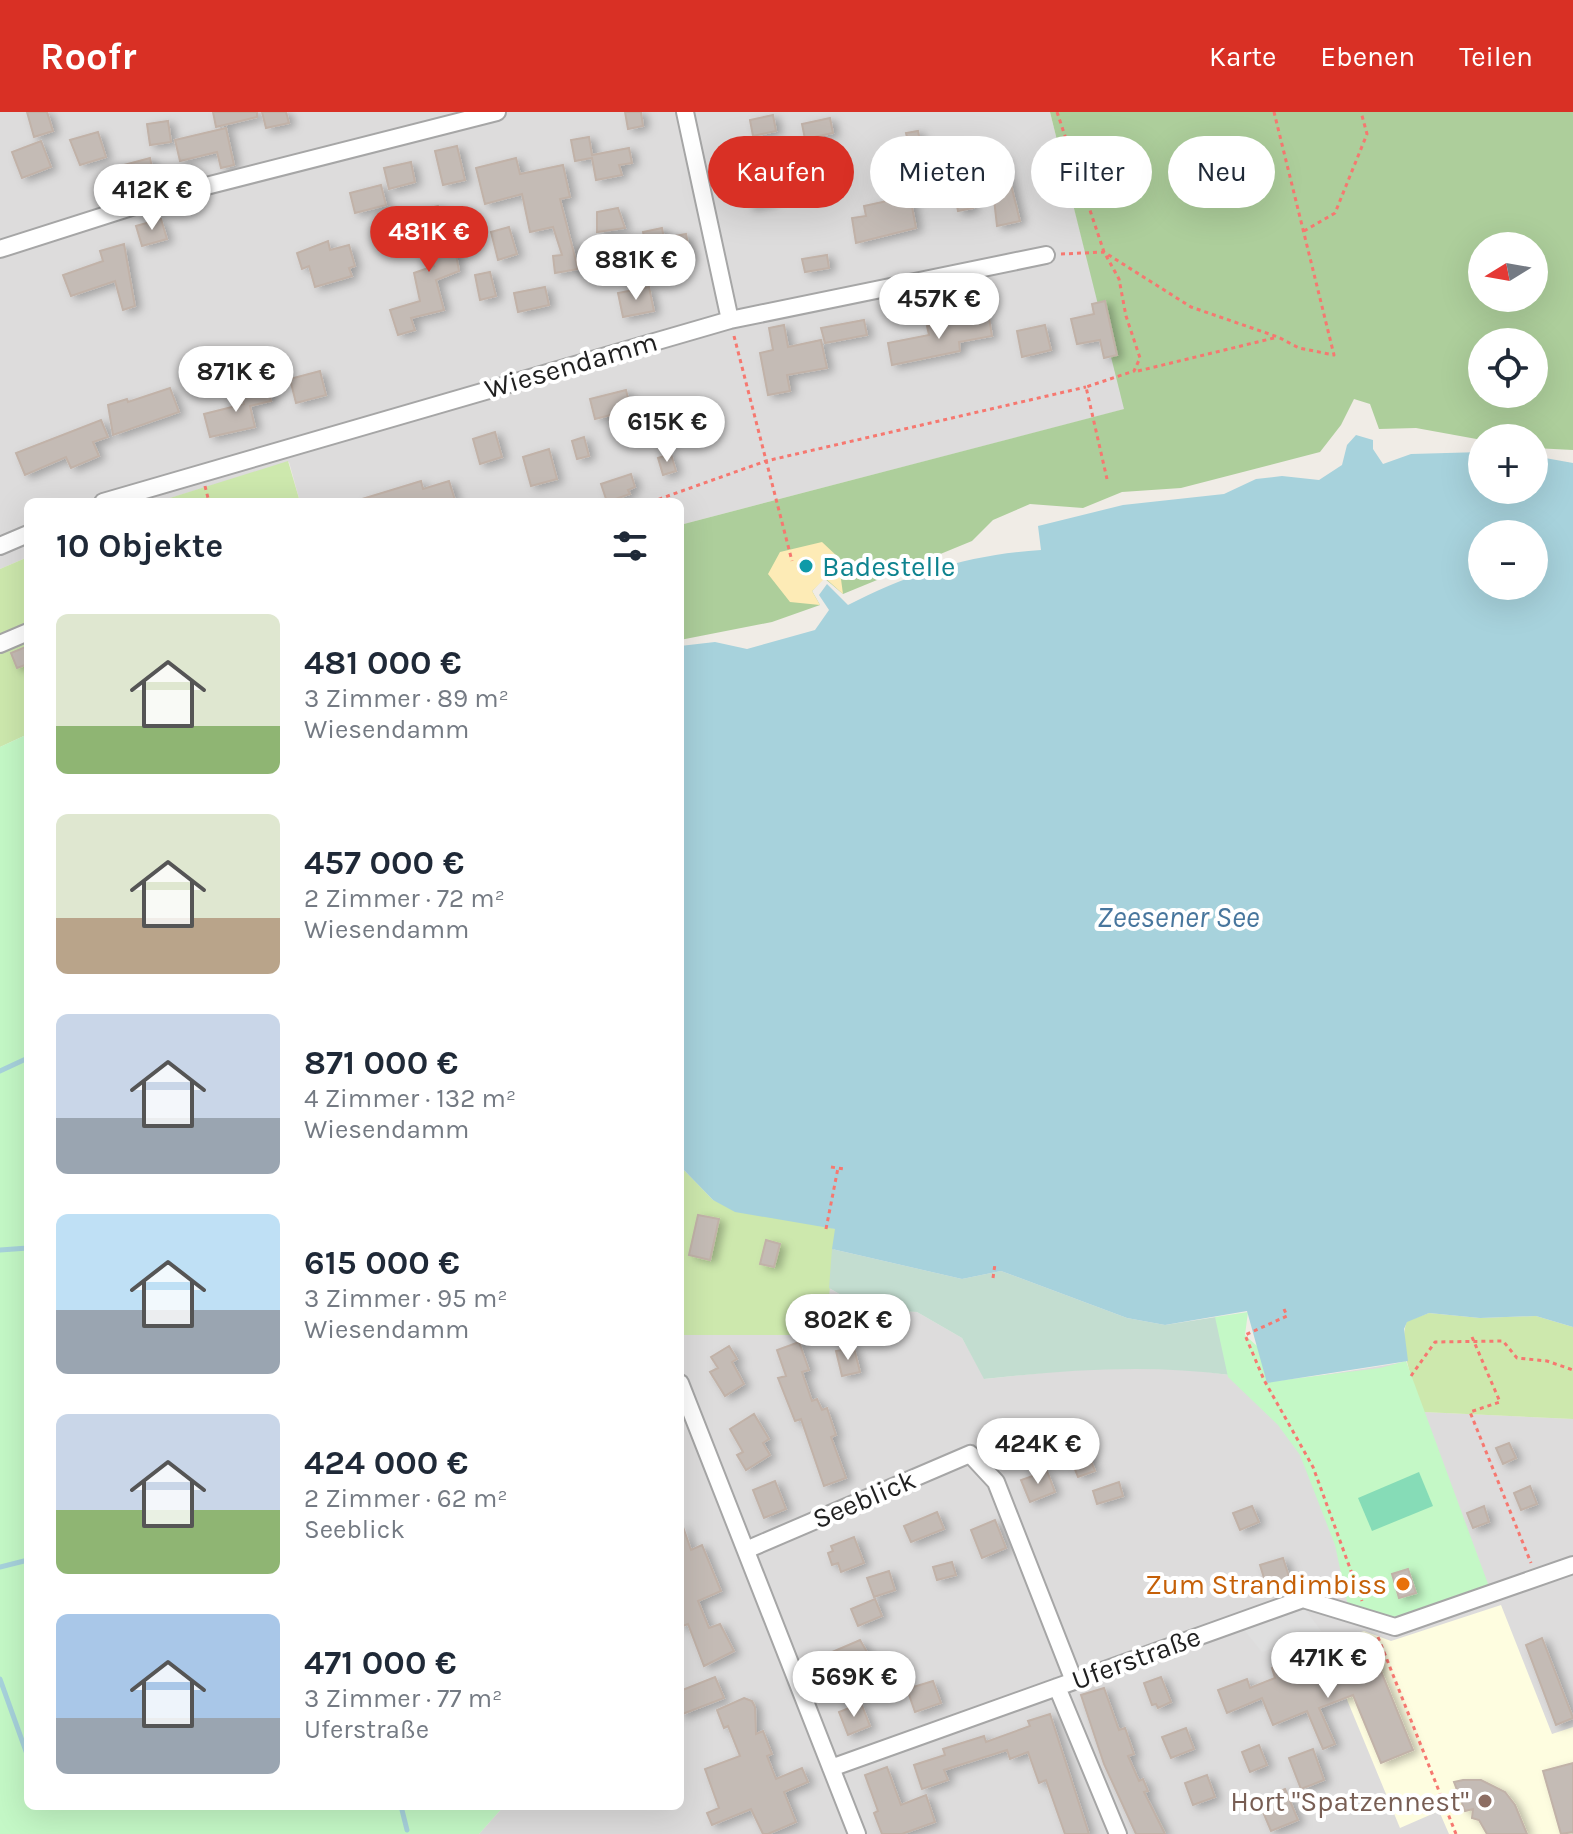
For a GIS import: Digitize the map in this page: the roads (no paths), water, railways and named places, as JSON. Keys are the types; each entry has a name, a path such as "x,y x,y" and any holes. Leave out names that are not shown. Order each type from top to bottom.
{"street":[{"path":"0,249 163,197 497,112"},
{"path":"685,112 730,320"},
{"name":"Wiesendamm","path":"117,498 730,320 1046,255"},
{"path":"0,546 24,536"},
{"path":"0,644 24,634"},
{"path":"684,1393 857,1834"},
{"name":"Seeblick","path":"746,1550 970,1454 996,1482 1074,1681"},
{"name":"Uferstraße","path":"831,1768 1303,1599 1395,1627 1573,1565"},
{"name":"Uferstraße","path":"1057,1687 1118,1834"}],"water":[{"name":"Zeesener See","path":"1356,435 1373,440 1373,449 1383,464 1411,454 1468,452 1468,504 1548,504 1548,459 1573,463 1573,1327 1536,1316 1480,1318 1429,1313 1407,1322 1404,1329 1408,1361 1267,1383 1247,1311 1165,1325 1127,1318 1001,1271 962,1279 832,1249 835,1229 735,1212 713,1200 684,1170 684,646 715,642 747,649 815,630 829,610 819,595 827,584 848,605 894,583 942,567 990,556 1041,550 1038,526 1123,505 1224,494 1256,479 1282,476 1319,480 1342,465 1347,445"}],"waterway":[{"path":"0,1071 24,1060"},
{"path":"0,1250 24,1248"},
{"path":"0,1567 24,1561"},
{"path":"0,1679 24,1746"},
{"path":"402,1810 407,1830"}],"place":[{"name":"Badestelle","path":"806,566"},
{"name":"Zum Strandimbiss","path":"1403,1584"},
{"name":"Hort \"Spatzennest\"","path":"1485,1801"}]}
